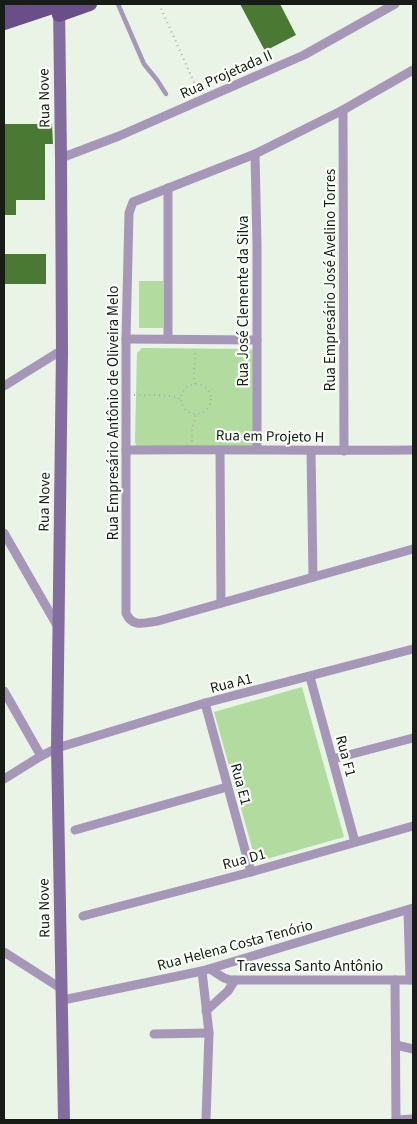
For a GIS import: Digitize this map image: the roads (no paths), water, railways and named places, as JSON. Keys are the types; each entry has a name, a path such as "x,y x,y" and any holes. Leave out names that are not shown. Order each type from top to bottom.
{"main road":[{"path":"4,12 30,4"},
{"path":"4,23 60,8 90,4"}],"street":[{"name":"Rua Projetada II","path":"61,158 120,136 304,55 395,4"},
{"name":"Rua Nove","path":"60,8 62,350 57,748 64,1120"},
{"path":"168,339 168,188 254,154 343,110 413,70"},
{"name":"Rua Empresário José Avelino Torres","path":"343,110 344,451"},
{"name":"Rua José Clemente da Silva","path":"254,154 258,340 257,449"},
{"name":"Rua Empresário Antônio de Oliveira Melo","path":"168,188 140,198 133,202 130,207 126,339 126,613 132,623 138,624 158,621 222,602"},
{"path":"126,339 258,340"},
{"path":"4,386 62,350"},
{"name":"Rua em Projeto H","path":"126,450 413,450"},
{"path":"220,450 222,602 413,548"},
{"path":"311,451 313,577"},
{"path":"4,533 59,629"},
{"name":"Rua A1","path":"4,779 57,748 206,703 413,649"},
{"name":"Rua F1","path":"310,677 355,842"},
{"path":"4,691 41,756"},
{"name":"Rua E1","path":"206,703 250,872"},
{"path":"332,759 413,738"},
{"path":"75,830 227,787"},
{"name":"Rua D1","path":"82,916 250,872 413,826"},
{"path":"410,909 412,980"},
{"name":"Rua Helena Costa Tenório","path":"62,994 206,970 410,909"},
{"path":"4,952 62,994"},
{"path":"206,970 206,1011 209,1033 206,1120"},
{"name":"Travessa Santo Antônio","path":"206,970 224,978 235,980 412,980"},
{"path":"206,1011 228,991 235,980"},
{"path":"395,980 396,1120 413,1119"},
{"path":"154,1034 209,1033"},
{"path":"396,1045 413,1049"}],"lane":[{"path":"118,4 144,64 166,94"}]}
